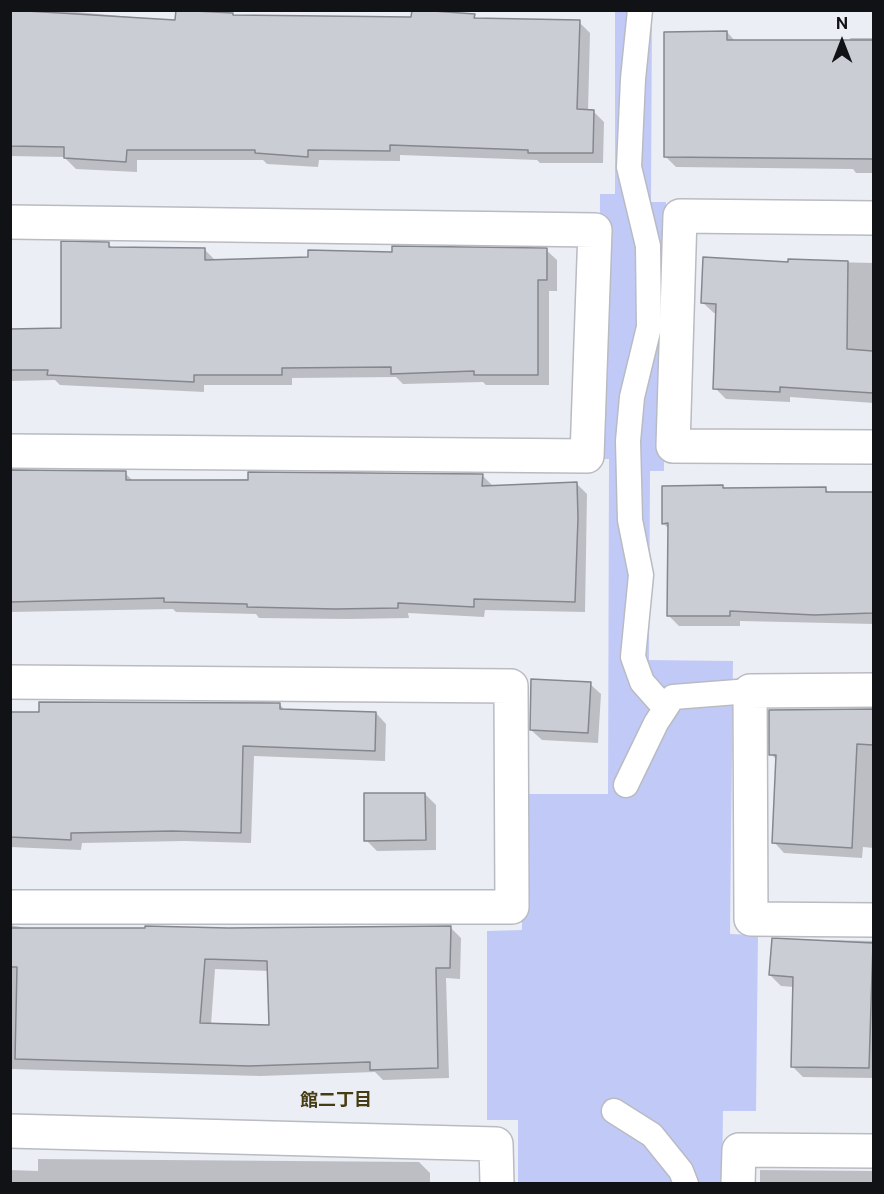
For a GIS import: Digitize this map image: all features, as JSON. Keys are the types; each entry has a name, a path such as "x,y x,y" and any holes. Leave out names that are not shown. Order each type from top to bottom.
{"street":[{"path":"640,10 633,79 629,167 648,246 649,327 632,397 628,441 630,520 641,575 633,657 642,682 665,708"},
{"path":"873,218 680,216 673,446 873,447"},
{"path":"10,222 595,230 587,456 10,451"},
{"path":"10,682 511,686 513,907 10,907"},
{"path":"626,785 665,708 673,697 750,691 873,690"},
{"path":"750,691 751,919 873,920"},
{"path":"614,1110 652,1135 681,1171 686,1184"},
{"path":"10,1131 496,1144 497,1184"},
{"path":"738,1184 739,1150 873,1151"}],"shaded area":[{"path":"615,11 652,11 651,202 666,202 664,471 650,471 649,660 733,661 730,934 758,935 756,1111 723,1111 722,1184 518,1183 518,1120 487,1120 487,931 522,930 522,794 608,794 609,459 599,459 600,194 615,194"}],"building":[{"path":"10,10 175,20 176,10 233,13 233,15 411,17 412,10 419,10 475,14 474,18 580,20 577,109 594,110 593,153 528,153 528,150 390,145 390,151 308,150 308,157 255,153 255,150 127,150 126,162 64,158 64,147 10,146"},
{"path":"727,31 727,40 873,40 873,159 664,157 664,32"},
{"path":"61,241 109,242 109,247 205,248 205,260 308,257 308,250 392,252 392,246 547,248 547,280 538,280 538,375 474,375 474,371 391,374 391,367 282,368 282,375 194,375 194,382 47,375 48,370 10,370 10,329 61,328"},
{"path":"703,257 788,262 788,259 848,261 847,349 873,351 873,393 780,387 780,392 713,389 716,304 701,303"},
{"path":"10,470 126,471 126,480 248,480 248,472 483,474 482,486 577,482 575,602 474,599 474,607 398,603 398,608 335,609 164,602 164,598 10,602"},
{"path":"723,485 723,488 826,487 826,492 873,492 873,613 815,615 730,611 730,616 667,616 668,523 662,524 662,486"},
{"path":"531,679 591,682 588,733 530,730"},
{"path":"39,702 280,703 280,709 376,712 375,751 243,746 241,833 172,831 71,833 71,840 10,837 10,712 39,712"},
{"path":"873,709 873,745 857,744 852,848 772,843 776,755 769,755 769,710"},
{"path":"364,793 425,793 426,840 364,841"},
{"path":"145,926 228,928 451,926 450,968 436,968 438,1068 370,1070 370,1062 249,1066 15,1059 17,967 10,967 10,928 145,928","holes":["205,959 267,961 269,1025 200,1023"]},
{"path":"772,938 873,943 869,1068 791,1067 793,977 769,975"}],"district":[{"name":"館二丁目","path":"336,1100"}]}
